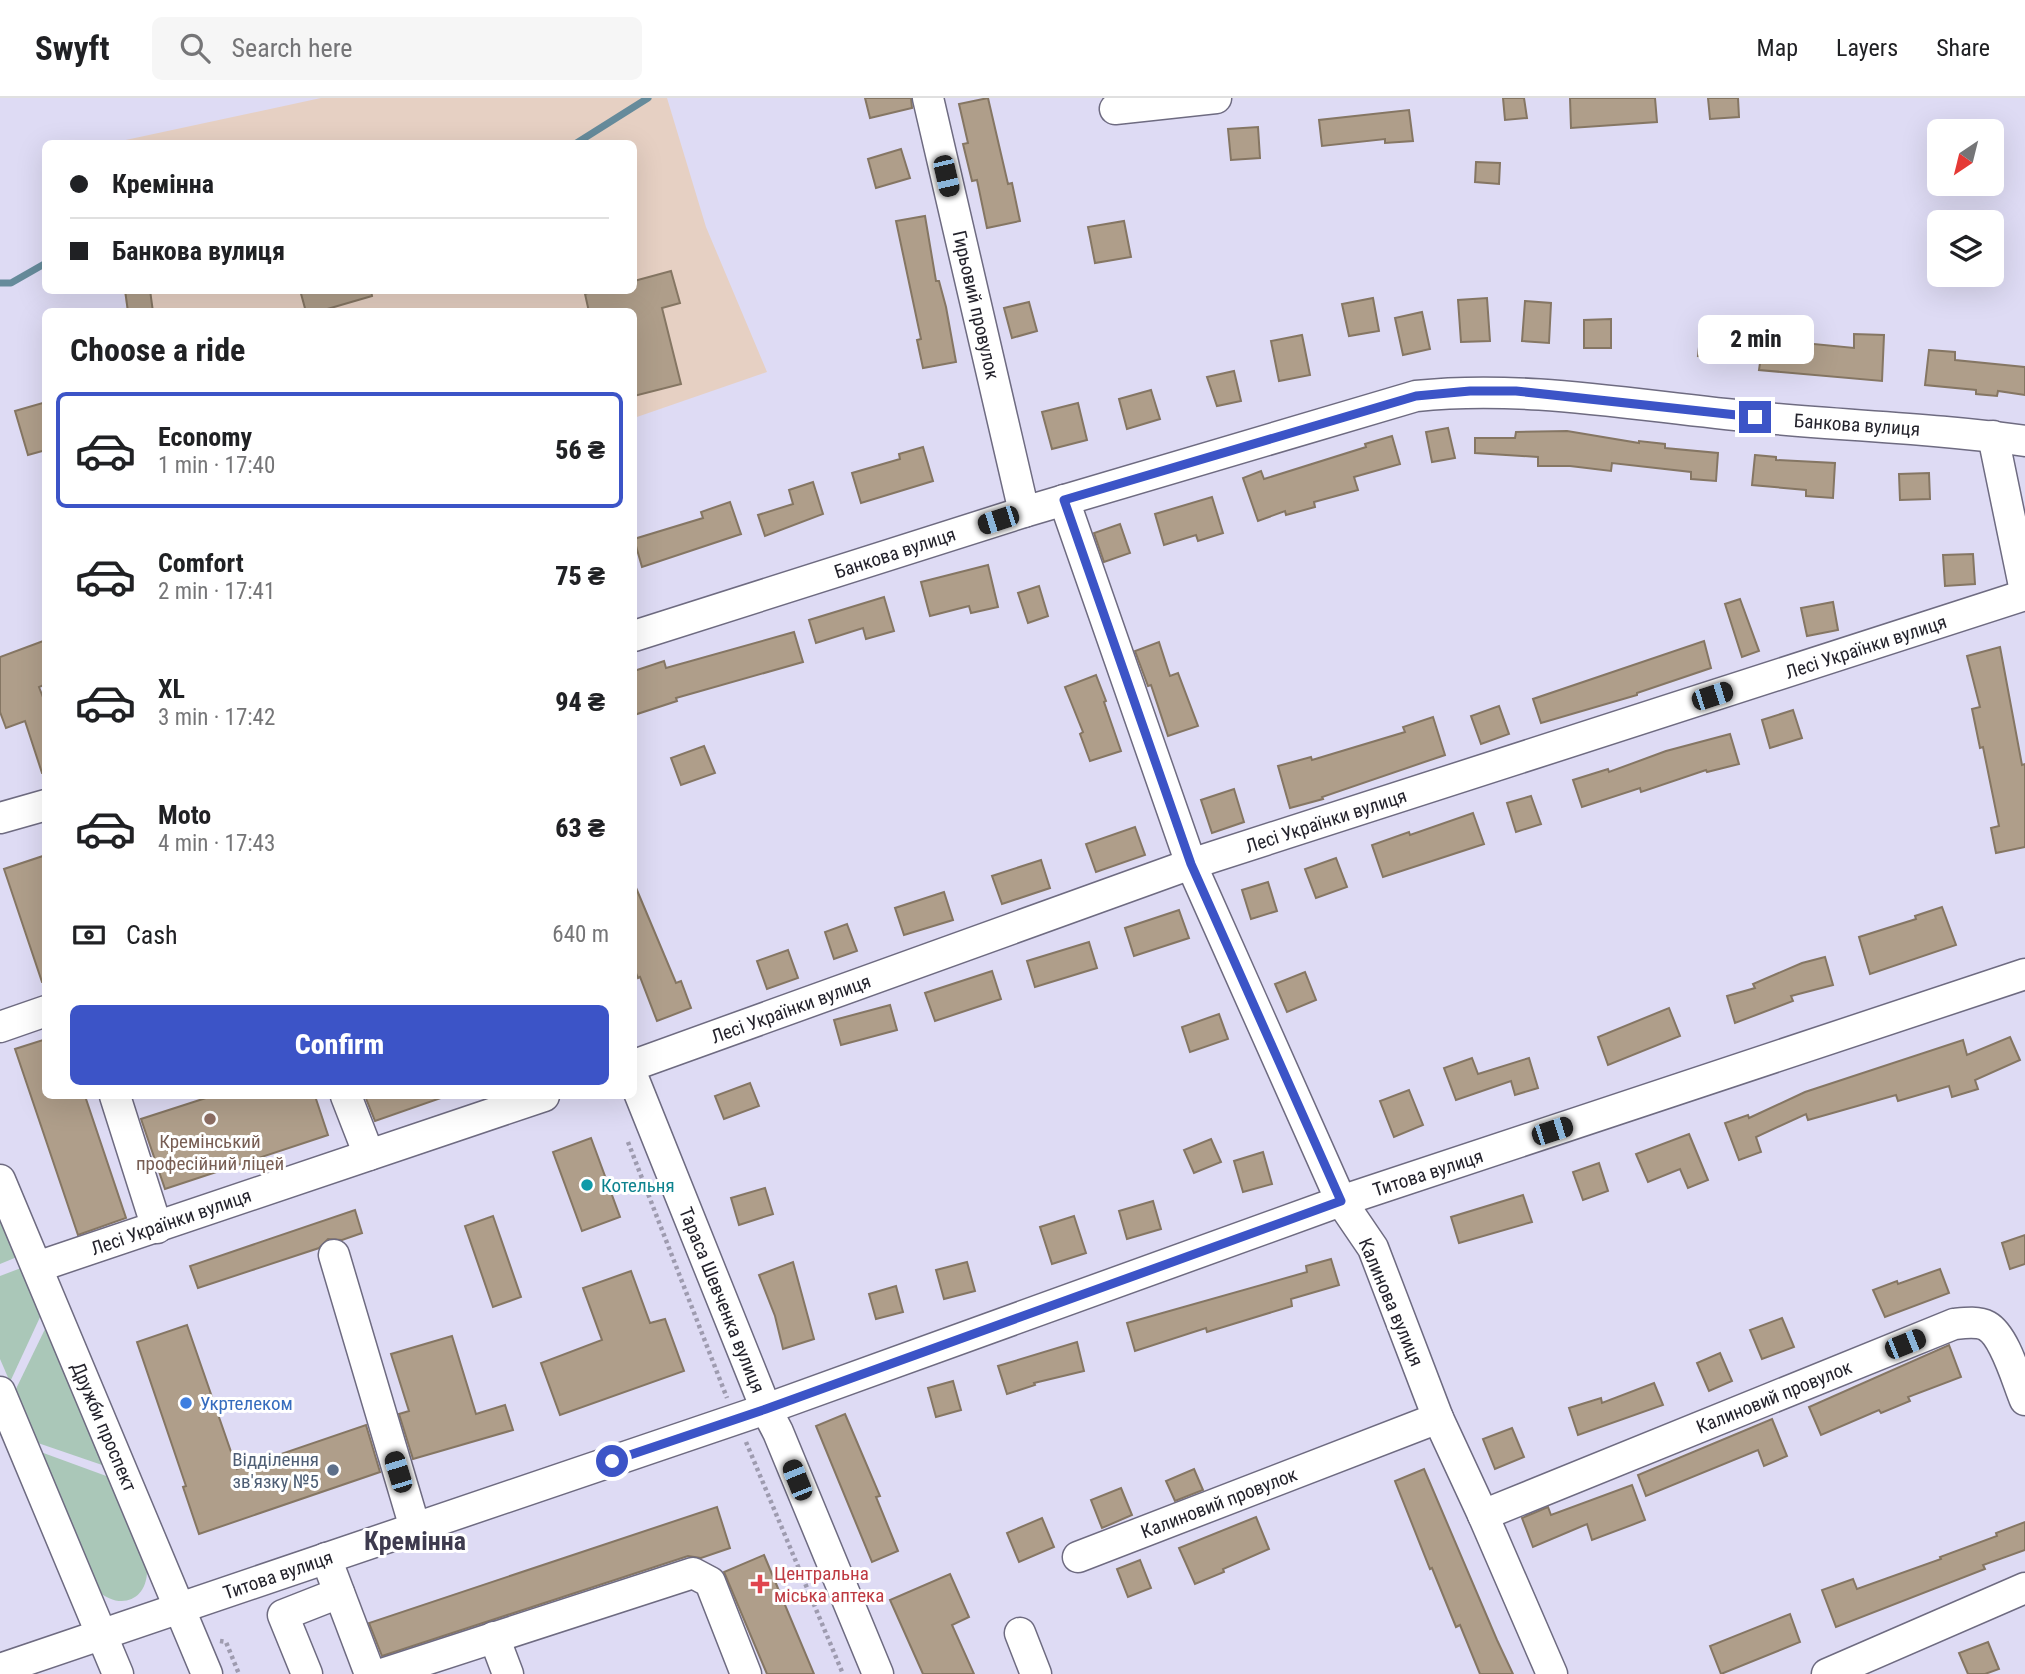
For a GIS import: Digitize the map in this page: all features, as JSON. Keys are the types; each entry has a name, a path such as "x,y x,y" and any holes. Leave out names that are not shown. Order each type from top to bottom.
{"street":[{"name":"Гирьовий провулок","path":"928,98 1024,512"},
{"path":"1115,109 1216,98"},
{"name":"Банкова вулиця","path":"637,635 1024,512 1416,396 1460,391 1516,391 1755,417 2025,440"},
{"path":"1993,436 2025,593"},
{"name":"Калинова вулиця","path":"1064,500 1191,864 1341,1201 1373,1248 1438,1418 1552,1674"},
{"name":"Лесі Українки вулиця","path":"637,1064 1191,864 2025,593"},
{"path":"0,818 42,806"},
{"name":"Титова вулиця","path":"0,1669 766,1409 1341,1201 2025,974"},
{"path":"0,1027 42,1012"},
{"name":"Тараса Шевченка вулиця","path":"637,1087 766,1409 878,1674"},
{"path":"116,1099 157,1228"},
{"path":"347,1099 369,1155"},
{"name":"Лесі Українки вулиця","path":"37,1267 535,1099"},
{"name":"Дружби проспект","path":"0,1180 207,1674"},
{"path":"334,1255 415,1528"},
{"name":"Калиновий провулок","path":"1483,1515 1954,1324 1970,1322 1987,1325 1999,1337 2025,1401"},
{"path":"3,1405 118,1674"},
{"name":"Калиновий провулок","path":"1078,1557 1438,1418"},
{"path":"326,1558 370,1674"},
{"path":"382,1674 694,1573 710,1581 746,1674"},
{"path":"1827,1674 2025,1588"},
{"path":"307,1674 283,1615 339,1592"},
{"path":"1020,1633 1036,1674"},
{"path":"494,1637 508,1674"}],"path":[{"path":"625,1134 736,1419 843,1674"}],"shaded area":[{"path":"321,98 667,98 706,227 767,372 637,417 637,308 127,308 124,294 637,294 637,140 126,140"}],"green space":[{"path":"0,1217 17,1257 0,1264"},
{"path":"21,1268 41,1315 10,1382 0,1359 0,1276"},
{"path":"46,1327 105,1466 35,1442 14,1393"},
{"path":"38,1451 109,1477 147,1569 143,1589 131,1599 114,1600 97,1590"}],"building":[{"path":"865,98 911,98 912,108 870,118"},
{"path":"988,98 1008,184 1012,183 1020,221 987,228 977,180 972,181 963,144 968,143 959,104"},
{"path":"1503,98 1524,98 1527,118 1505,120"},
{"path":"1570,98 1655,98 1657,122 1571,128"},
{"path":"1708,98 1738,98 1739,117 1710,119"},
{"path":"1409,110 1413,141 1385,143 1385,139 1322,146 1319,120"},
{"path":"1258,127 1260,158 1231,160 1228,129"},
{"path":"901,149 910,178 876,188 868,159"},
{"path":"1476,162 1500,163 1499,184 1475,182"},
{"path":"925,216 936,281 939,281 946,307 956,362 923,368 917,340 921,339 896,221"},
{"path":"1124,221 1131,257 1095,263 1088,227"},
{"path":"671,271 680,303 662,308 681,384 637,395 637,308 588,308 585,294 637,294 637,280"},
{"path":"126,294 151,294 152,308 127,308"},
{"path":"301,294 372,294 331,308 305,308"},
{"path":"1373,298 1379,331 1349,336 1342,304"},
{"path":"1487,298 1490,341 1461,342 1458,300"},
{"path":"1525,301 1551,303 1549,343 1522,341"},
{"path":"1029,302 1037,331 1012,338 1004,308"},
{"path":"1422,312 1430,349 1403,355 1395,318"},
{"path":"1611,319 1611,348 1584,348 1584,320"},
{"path":"1701,329 1731,333 1731,336 1854,348 1854,334 1884,335 1882,381 1759,370 1760,363 1698,356"},
{"path":"1302,335 1310,375 1279,381 1271,341"},
{"path":"1929,350 1955,352 1955,360 2025,367 2025,395 1998,391 1997,396 1976,394 1976,390 1925,385"},
{"path":"1234,371 1241,401 1217,406 1207,377"},
{"path":"1151,390 1160,419 1127,429 1119,399"},
{"path":"42,403 42,451 28,455 15,411"},
{"path":"1078,403 1087,440 1052,449 1042,412"},
{"path":"1448,428 1455,458 1432,462 1426,432"},
{"path":"1567,431 1639,443 1665,444 1665,448 1718,453 1716,481 1691,479 1691,472 1612,463 1611,471 1570,466 1538,466 1538,457 1475,453 1475,438 1515,438 1516,432"},
{"path":"1392,436 1400,464 1354,477 1358,490 1314,502 1315,507 1286,515 1285,511 1258,521 1243,478 1261,471 1264,479 1366,447 1365,444"},
{"path":"923,447 933,481 861,503 852,473 900,459 899,454"},
{"path":"1755,455 1776,457 1776,460 1835,463 1833,498 1806,496 1806,490 1752,485"},
{"path":"1929,473 1930,499 1900,500 1899,474"},
{"path":"813,482 823,514 765,536 758,515 793,504 789,490"},
{"path":"1212,497 1223,533 1198,541 1196,535 1164,545 1155,514"},
{"path":"730,502 741,534 642,567 637,538 703,518 701,512"},
{"path":"1120,524 1130,553 1104,562 1094,533"},
{"path":"1973,554 1975,584 1945,586 1943,555"},
{"path":"988,565 998,607 971,613 969,606 930,616 921,582"},
{"path":"1039,586 1048,616 1028,623 1018,593"},
{"path":"884,597 894,631 866,639 863,628 816,643 809,620"},
{"path":"1740,599 1759,651 1742,657 1725,604"},
{"path":"1833,602 1838,630 1807,636 1801,608"},
{"path":"794,632 803,662 676,698 677,701 637,714 637,670 664,661 666,668"},
{"path":"42,641 42,686 39,687 42,695 42,773 25,721 6,728 0,712 0,657"},
{"path":"1704,641 1711,668 1637,695 1541,723 1533,699"},
{"path":"1159,642 1170,676 1178,673 1198,726 1168,736 1151,685 1148,686 1135,651"},
{"path":"2000,647 2022,765 2025,764 2025,847 1996,853 1991,828 1999,826 1983,747 1980,748 1972,709 1980,707 1967,656"},
{"path":"1096,675 1121,751 1090,761 1080,734 1083,732 1065,687"},
{"path":"1499,706 1509,734 1481,744 1471,716"},
{"path":"1793,710 1802,738 1770,748 1762,720"},
{"path":"1433,717 1445,755 1322,797 1323,799 1290,808 1278,766 1311,757 1312,760 1405,732 1403,727"},
{"path":"1730,734 1739,764 1707,772 1706,770 1641,792 1640,788 1582,807 1573,780 1608,769 1609,772 1666,751"},
{"path":"704,746 715,773 681,785 671,758"},
{"path":"1234,789 1244,822 1212,833 1201,800"},
{"path":"1531,796 1541,824 1516,832 1507,803"},
{"path":"1473,813 1484,844 1383,877 1372,845"},
{"path":"1135,827 1145,855 1096,872 1086,844"},
{"path":"42,856 42,982 4,869"},
{"path":"1336,858 1347,887 1316,898 1305,869"},
{"path":"1041,860 1050,888 1002,904 992,876"},
{"path":"1268,882 1277,911 1251,919 1242,890"},
{"path":"637,890 676,983 681,981 691,1008 657,1021 640,977 638,978"},
{"path":"944,892 953,920 904,935 895,908"},
{"path":"1942,907 1956,945 1870,974 1859,937 1916,919 1915,916"},
{"path":"1179,910 1189,938 1134,956 1125,928"},
{"path":"847,924 857,951 834,959 825,932"},
{"path":"1089,942 1097,968 1035,987 1027,961"},
{"path":"788,950 798,978 767,989 757,961"},
{"path":"1825,957 1833,985 1791,996 1793,1001 1735,1023 1727,996 1755,988 1753,984 1802,963"},
{"path":"992,971 1001,999 935,1021 925,993"},
{"path":"1305,972 1316,1000 1287,1012 1275,984"},
{"path":"890,1005 897,1030 841,1045 834,1020"},
{"path":"1669,1008 1680,1036 1608,1065 1598,1037"},
{"path":"1219,1014 1228,1039 1190,1052 1182,1027"},
{"path":"2010,1037 2020,1060 1975,1080 1978,1089 1952,1097 1949,1086 1898,1101 1896,1095 1808,1120 1806,1114 1756,1137 1761,1152 1739,1160 1725,1123 1748,1115 1749,1118 1805,1092 1963,1040 1967,1055"},
{"path":"42,1040 42,1099 86,1099 126,1218 78,1235 15,1049"},
{"path":"1472,1058 1478,1074 1529,1058 1538,1088 1515,1095 1511,1081 1456,1100 1444,1068"},
{"path":"750,1083 759,1106 724,1119 715,1096"},
{"path":"1409,1090 1423,1125 1394,1137 1380,1101"},
{"path":"203,1099 316,1099 328,1135 165,1189 141,1119"},
{"path":"366,1099 438,1099 375,1121"},
{"path":"1689,1134 1708,1180 1688,1188 1680,1169 1648,1182 1636,1154"},
{"name":"Котельня","path":"591,1138 620,1217 582,1231 553,1152"},
{"path":"1211,1139 1221,1162 1194,1173 1184,1150"},
{"path":"1263,1152 1272,1184 1243,1192 1234,1161"},
{"path":"1599,1163 1608,1191 1583,1200 1573,1172"},
{"path":"765,1188 773,1214 739,1225 731,1198"},
{"path":"1523,1195 1532,1222 1459,1243 1451,1217"},
{"path":"1153,1201 1161,1229 1127,1239 1119,1211"},
{"path":"355,1210 362,1233 342,1240 328,1239 319,1248 198,1288 190,1266"},
{"path":"493,1216 521,1297 493,1307 465,1226"},
{"path":"1074,1216 1086,1253 1052,1264 1040,1227"},
{"path":"2025,1235 2025,1264 2010,1269 2002,1243"},
{"path":"1331,1259 1339,1285 1291,1299 1292,1306 1207,1332 1206,1328 1135,1351 1127,1323 1307,1272 1306,1266"},
{"path":"793,1262 814,1339 783,1349 775,1316 759,1275"},
{"path":"967,1262 975,1291 944,1299 936,1270"},
{"path":"1940,1269 1949,1293 1885,1317 1873,1290"},
{"path":"631,1271 650,1323 665,1319 684,1371 560,1415 541,1363 602,1340 583,1288"},
{"path":"896,1286 903,1312 876,1319 869,1294"},
{"path":"1782,1318 1794,1347 1762,1359 1750,1330"},
{"path":"187,1325 237,1469 366,1425 380,1472 199,1534 183,1487 186,1486 137,1342"},
{"path":"452,1336 476,1414 505,1405 513,1430 413,1459 399,1414 409,1411 391,1354"},
{"path":"1077,1342 1084,1371 1034,1383 1035,1385 1007,1394 998,1366"},
{"path":"1949,1345 1961,1377 1908,1397 1910,1401 1881,1413 1879,1410 1821,1435 1809,1407"},
{"path":"1720,1353 1732,1381 1709,1391 1697,1363"},
{"path":"953,1381 961,1410 936,1417 928,1388"},
{"path":"1654,1383 1663,1405 1578,1435 1569,1408 1601,1398 1602,1403"},
{"path":"845,1414 880,1496 876,1497 898,1551 872,1562 816,1426"},
{"path":"1772,1419 1787,1456 1764,1466 1758,1450 1646,1496 1638,1475"},
{"path":"1512,1428 1524,1457 1495,1469 1483,1439"},
{"path":"1194,1469 1203,1490 1175,1501 1166,1481"},
{"path":"1424,1469 1513,1674 1480,1674 1460,1625 1456,1627 1432,1568 1430,1569 1395,1481"},
{"path":"1632,1485 1645,1520 1592,1540 1587,1524 1533,1547 1522,1518 1548,1507 1551,1515"},
{"path":"1121,1488 1132,1515 1102,1528 1091,1500"},
{"path":"717,1507 730,1548 701,1558 688,1556 382,1656 369,1623"},
{"path":"1256,1517 1269,1549 1195,1584 1179,1548"},
{"path":"1042,1518 1054,1547 1019,1562 1007,1533"},
{"path":"2025,1522 2025,1550 1983,1565 1985,1569 1836,1627 1822,1590 1853,1579 1857,1589 1941,1559 1940,1557 1997,1536 1996,1533"},
{"path":"764,1555 814,1674 767,1674 724,1572"},
{"path":"1140,1560 1151,1588 1128,1597 1117,1569"},
{"path":"950,1574 969,1617 952,1625 974,1674 923,1674 890,1600"},
{"path":"1790,1614 1800,1642 1721,1674 1710,1646"},
{"path":"1988,1642 1999,1669 1985,1674 1968,1674 1959,1653"}],"waterway":[{"path":"581,140 648,98"},
{"path":"0,283 11,283 42,265"}],"place":[{"name":"Кремінський професійний ліцей","path":"210,1119"},
{"name":"Котельня","path":"587,1185"},
{"name":"Укртелеком","path":"186,1403"},
{"name":"Відділення зв'язку №5","path":"333,1470"},
{"name":"Центральна міська аптека","path":"760,1584"}],"district":[{"name":"Кремінна","path":"415,1541"}],"route":[{"path":"612,1461 766,1409 1341,1201 1191,864 1064,500 1416,396 1470,391 1516,391 1755,417"}]}
